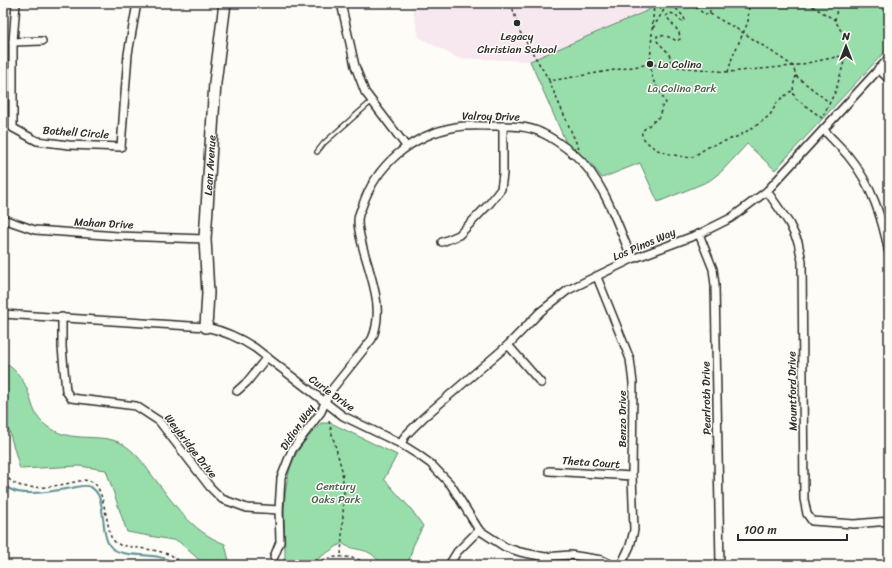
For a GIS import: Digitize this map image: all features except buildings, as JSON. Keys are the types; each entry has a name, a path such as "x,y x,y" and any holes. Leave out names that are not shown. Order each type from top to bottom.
{"street":[{"name":"Bothell Circle","path":"16,3 13,42 13,128 37,141 69,145 121,146 128,54 137,3"},
{"name":"Lean Avenue","path":"206,327 208,293 205,239 215,82 225,3"},
{"path":"341,3 355,66 365,92 406,146"},
{"path":"13,42 42,41"},
{"name":"Los Pinos Way","path":"401,444 406,436 424,417 508,345 540,312 568,290 632,259 699,234 731,218 767,191 889,58"},
{"path":"878,69 889,79"},
{"name":"Valroy Drive","path":"325,403 329,393 376,332 378,321 378,303 361,241 358,221 369,188 382,169 406,146 438,131 457,126 523,127 542,132 575,155 587,166 602,188 632,259"},
{"path":"442,242 459,235 490,203 501,189 503,174 503,126"},
{"path":"824,130 850,158 875,199 886,220 889,253"},
{"name":"Mountford Drive","path":"767,191 789,222 798,242 802,261 804,499 807,514 812,522 854,524 889,521"},
{"name":"Mahan Drive","path":"3,219 35,230 118,236 205,239"},
{"name":"Pearlroth Drive","path":"699,234 713,269 715,285 720,565"},
{"name":"Benzo Drive","path":"597,277 630,359 633,383 632,476 634,530 630,546 621,565"},
{"name":"Curie Drive","path":"3,314 206,327 228,333 243,340 267,357 343,416 401,444 417,454 440,472 459,496 479,530 506,547 520,552 545,557 570,555 602,560 612,565"},
{"name":"Weybridge Drive","path":"62,317 62,347 66,391 71,398 136,406 159,421 210,488 222,499 247,508 279,510"},
{"path":"508,345 542,384"},
{"path":"237,391 247,382 267,357"},
{"name":"Didion Way","path":"274,557 280,542 279,510 281,478 292,450 321,412 325,403"},
{"name":"Theta Court","path":"549,471 632,476"},
{"path":"449,565 456,552 479,530"}],"lane":[{"path":"317,152 324,143 372,101"}],"path":[{"path":"477,3 488,6 500,3"},
{"path":"511,3 520,32 549,81 580,152"},
{"path":"654,3 650,64 654,80 666,103 663,104 659,117 642,131 642,134 652,148 663,153 691,158 708,147 739,136 760,124 770,115 778,101 793,90"},
{"path":"652,30 668,3"},
{"path":"665,66 670,62 670,55 657,41 657,36 661,35 670,37 677,41 680,39 679,32 666,16 669,13 674,14 681,21 685,20 671,3"},
{"path":"691,3 704,14 710,14 744,33 793,66 796,76 793,86 794,96 822,118 836,90 846,55 846,40 835,20 807,3"},
{"path":"705,3 710,14"},
{"path":"728,72 732,58 748,22 749,3"},
{"path":"835,20 838,3"},
{"path":"549,81 650,64 728,72 793,66 846,55"},
{"path":"796,76 830,103"},
{"path":"330,421 342,470 344,492 341,557"},
{"path":"3,468 9,479 20,486 39,488 84,480 90,481 95,484 102,499 111,538 115,542 120,545 158,551 170,555 184,565"},
{"path":"311,565 332,557 362,560 371,565"}],"shaded area":[{"name":"Legacy Christian School","path":"411,3 649,3 649,10 530,61 457,58 419,37"}],"green space":[{"name":"La Colina Park","path":"649,3 889,3 889,47 775,170 747,144 722,171 709,181 658,202 640,163 602,178 590,162 567,145 530,61 649,10"},
{"path":"3,362 11,367 23,381 37,416 44,424 54,431 76,437 108,439 118,442 134,453 183,515 192,524 202,532 225,544 230,565 205,565 178,541 127,532 106,470 79,466 20,469 3,410"},
{"name":"Century Oaks Park","path":"321,423 331,423 397,455 384,479 411,509 423,526 413,546 408,565 382,565 370,553 348,547 342,543 308,565 278,565 283,562 285,556 284,514 286,485 289,472 294,458 301,446"},
{"path":"570,562 591,565 558,565 560,563"}],"waterway":[{"path":"3,482 8,488 25,493 88,486 96,491 99,497 105,532 110,546 123,553 161,557 178,565"},
{"path":"327,565 341,563 361,565"}],"place":[{"name":"Legacy Christian School","path":"517,23"},
{"name":"La Colina","path":"650,64"}]}
